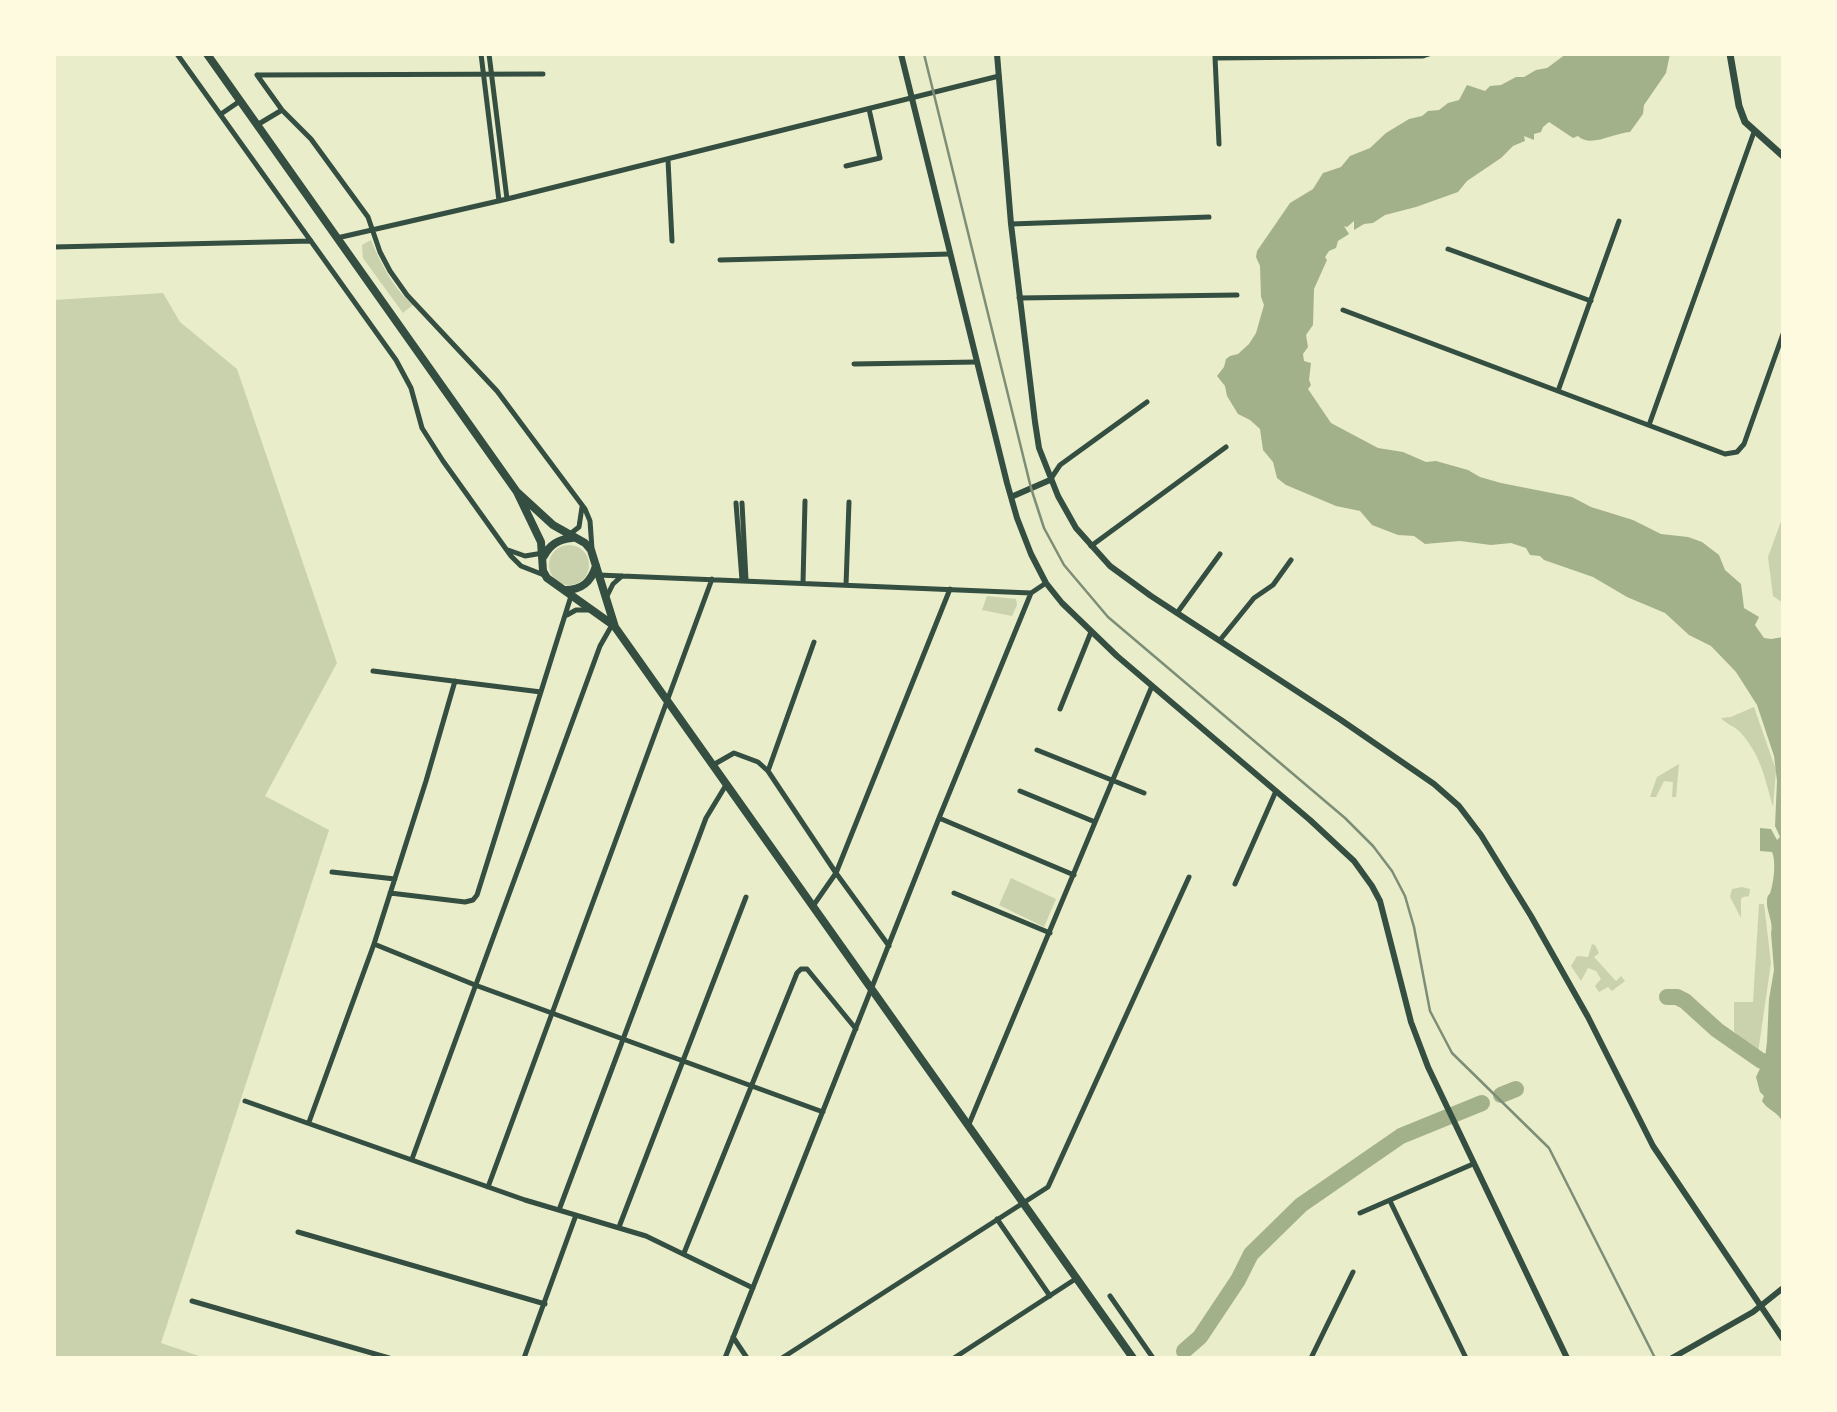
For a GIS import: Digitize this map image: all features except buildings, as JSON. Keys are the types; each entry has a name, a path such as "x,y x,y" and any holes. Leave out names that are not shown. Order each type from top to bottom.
{"highway":[{"path":"207,54 517,492 545,554 545,575 554,586 574,592 614,626 1131,1355"},
{"path":"517,492 549,521 587,545 592,552 595,572 614,626"},
{"path":"545,554 559,541 573,537"},
{"path":"574,592 583,587 595,572"}],"main road":[{"path":"1730,54 1740,111 1745,122 1783,156"}],"street":[{"path":"177,54 397,360 411,388 422,428 506,549 521,566 545,575"},
{"path":"481,54 499,201"},
{"path":"489,54 508,199"},
{"path":"901,54 1012,497 1027,544 1046,583 1091,632 1348,855 1372,886 1387,924 1415,1033 1473,1164 1567,1358"},
{"path":"997,54 1011,224 1035,422 1050,480 1076,528 1110,566 1434,784 1469,819 1521,898 1580,1004 1653,1146 1783,1339"},
{"path":"1219,144 1215,56 1423,57 1429,54"},
{"path":"543,74 257,75 282,110 322,154 368,217 380,252 407,295 497,391 581,504 590,521 592,552"},
{"path":"337,238 668,160 999,76"},
{"path":"221,114 240,101"},
{"path":"846,166 880,158 869,109"},
{"path":"257,125 282,110"},
{"path":"1649,425 1754,132"},
{"path":"668,160 673,241"},
{"path":"1011,224 1209,217"},
{"path":"1558,391 1619,221"},
{"path":"54,247 311,241"},
{"path":"1448,249 1591,301"},
{"path":"720,260 950,254"},
{"path":"1019,298 1237,295"},
{"path":"1343,310 1725,454 1737,452 1744,444 1783,334"},
{"path":"854,364 977,362"},
{"path":"1012,497 1050,480 1060,465 1147,402"},
{"path":"1091,546 1226,447"},
{"path":"803,583 805,501"},
{"path":"846,585 849,502"},
{"path":"739,503 744,580"},
{"path":"573,537 582,515 581,504"},
{"path":"506,549 525,556 545,554"},
{"path":"1177,613 1220,554"},
{"path":"1220,640 1254,598 1273,585 1291,560"},
{"path":"595,572 622,576 1031,593"},
{"path":"605,600 613,584 622,576"},
{"path":"488,1187 712,579"},
{"path":"725,1358 1031,593 1046,583"},
{"path":"813,906 836,873 950,589"},
{"path":"390,893 465,902 473,900 477,895 574,592"},
{"path":"565,617 576,610 596,612"},
{"path":"412,1159 600,646 614,626"},
{"path":"1060,709 1091,632"},
{"path":"768,771 814,642"},
{"path":"373,671 541,692"},
{"path":"309,1122 374,944 455,681"},
{"path":"969,1124 1152,686"},
{"path":"1037,750 1144,793"},
{"path":"713,765 734,753 758,762 768,771 889,946"},
{"path":"559,1210 709,810 726,785"},
{"path":"1020,791 1095,822"},
{"path":"1235,884 1276,791"},
{"path":"939,818 1074,876"},
{"path":"332,872 395,879"},
{"path":"782,1358 1048,1187 1189,877"},
{"path":"954,893 1050,933"},
{"path":"619,1227 747,897"},
{"path":"374,944 475,985 823,1112"},
{"path":"684,1254 797,973 807,969 856,1029"},
{"path":"245,1101 488,1187 619,1227 684,1254 752,1288"},
{"path":"1360,1213 1473,1164"},
{"path":"1390,1201 1466,1358"},
{"path":"524,1358 576,1215"},
{"path":"997,1219 1050,1296"},
{"path":"298,1232 545,1304"},
{"path":"1311,1358 1353,1272"},
{"path":"954,1358 1077,1278"},
{"path":"1672,1358 1761,1307 1783,1288"},
{"path":"1110,1296 1153,1358"},
{"path":"192,1301 388,1358"},
{"path":"733,1338 747,1358"},
{"path":"1120,1358 1131,1355"}],"shaded area":[{"path":"1566,54 1670,54 1666,73 1644,105 1643,114 1630,132 1589,141 1578,136 1573,138 1549,122 1541,132 1534,134 1534,140 1524,136 1525,141 1513,146 1501,158 1467,181 1458,192 1385,215 1354,230 1354,221 1347,227 1344,226 1349,234 1338,241 1336,248 1329,251 1325,257 1327,260 1314,289 1313,325 1306,335 1308,347 1303,354 1304,361 1311,363 1311,385 1308,389 1331,423 1378,448 1403,452 1426,462 1436,461 1468,470 1480,477 1501,483 1572,497 1591,507 1633,520 1661,534 1688,537 1702,542 1719,555 1725,570 1741,584 1744,608 1759,617 1755,625 1764,638 1783,637 1783,1123 1762,1101 1764,1096 1760,1092 1756,1077 1765,1058 1774,970 1767,900 1773,881 1774,860 1772,852 1760,851 1760,828 1771,829 1777,840 1780,837 1775,826 1777,781 1774,756 1757,705 1736,672 1711,646 1689,635 1665,613 1627,597 1593,577 1544,560 1540,556 1530,555 1526,548 1511,543 1491,545 1460,541 1425,544 1414,536 1398,535 1372,525 1360,511 1336,506 1286,485 1277,478 1273,462 1263,450 1260,429 1238,414 1227,396 1225,386 1217,376 1226,359 1238,354 1256,333 1264,305 1257,251 1290,203 1313,189 1323,173 1341,167 1350,156 1370,148 1386,133 1409,119 1422,116 1428,111 1439,110 1448,103 1459,100 1467,85 1485,91 1490,86 1501,85 1516,77 1524,77 1536,70 1547,68"},
{"path":"371,240 395,285 414,304 403,313 363,258 362,245"},
{"path":"163,293 180,322 237,369 337,663 265,796 329,830 161,1343 205,1358 54,1358 54,300"},
{"path":"1783,516 1783,603 1773,596 1768,557"},
{"path":"569,545 583,551 589,565 583,579 569,585 555,579 549,565 555,551"},
{"path":"987,596 1016,599 1017,605 1012,616 982,610"},
{"path":"1754,707 1776,770 1773,807 1761,767 1752,749 1739,731 1721,718 1731,717"},
{"path":"1679,764 1676,797 1672,797 1673,782 1664,781 1656,797 1650,797 1657,777"},
{"path":"1011,878 1056,899 1044,927 999,905"},
{"path":"1732,889 1750,889 1749,896 1741,899 1741,918 1730,897"},
{"path":"1759,904 1764,904 1771,963 1758,1053 1750,1051 1734,1031 1734,1002 1753,1002"},
{"path":"1592,944 1599,953 1594,957 1616,981 1621,976 1625,981 1612,991 1608,987 1599,992 1595,986 1601,979 1596,971 1588,968 1581,981 1571,966 1577,956 1588,957"}],"waterway":[{"path":"1667,997 1677,997 1685,1001 1717,1030 1760,1060 1783,1071"},
{"path":"1501,1095 1516,1089"},
{"path":"1184,1351 1200,1337 1238,1280 1251,1254 1301,1205 1401,1136 1482,1103"}],"railway":[{"path":"924,54 1031,488 1044,528 1064,565 1108,617 1345,818 1373,846 1392,871 1405,896 1414,927 1430,1011 1452,1053 1549,1148 1655,1358"}]}
